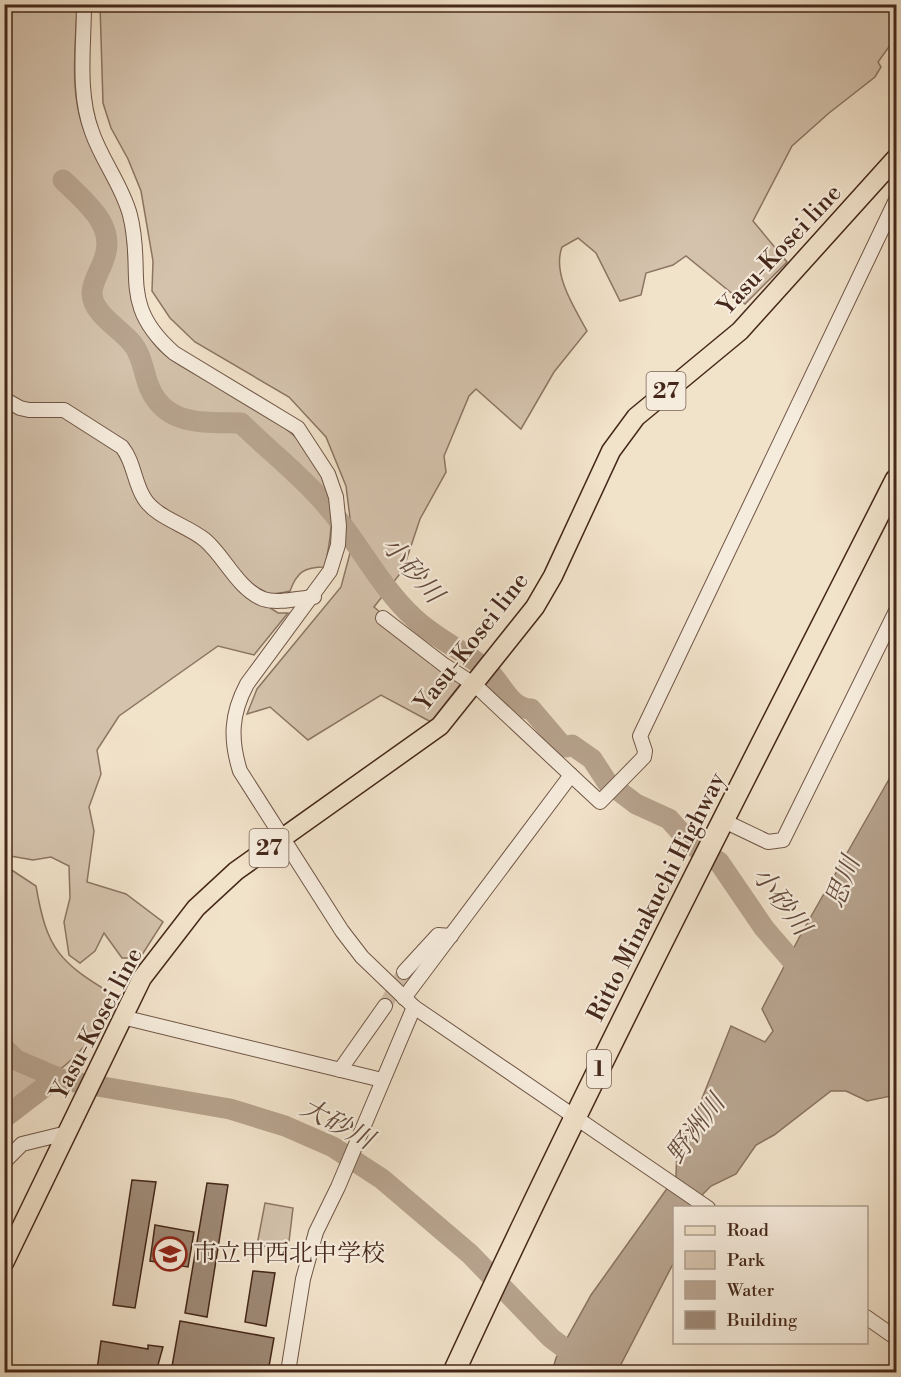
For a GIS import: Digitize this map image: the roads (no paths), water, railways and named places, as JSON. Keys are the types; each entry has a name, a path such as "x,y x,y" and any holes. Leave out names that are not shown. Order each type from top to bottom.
{"highway":[{"name":"Ritto Minakuchi Highway","path":"454,1372 576,1116 691,884 897,480"}],"main road":[{"name":"Yasu-Kosei line","path":"7,1257 142,978 196,908 236,871 440,726 536,608 554,576 611,451 636,417 740,331 897,158"}],"street":[{"path":"84,4 83,97 91,132 123,192 128,209 134,244 135,292 143,314 162,343 174,353 298,428 328,474 336,497 338,545 330,571 314,597 247,684 233,718 232,748 240,771 342,931 362,957 409,1003 705,1206"},
{"path":"383,618 444,665 483,674 571,775 600,802 645,754 640,736 897,200"},
{"path":"4,399 20,408 64,410 122,447 127,454 143,497 151,507 207,542 234,575 252,592 271,600 314,597"},
{"path":"724,821 768,842 783,840 897,611"},
{"path":"288,1372 303,1279 316,1232 338,1187 382,1080 409,1003 451,936 571,775"},
{"path":"404,972 438,935 451,936"},
{"path":"340,1070 385,1006"},
{"path":"122,1017 382,1080"},
{"path":"4,1161 22,1144 67,1133"},
{"path":"868,1318 897,1338"}],"water":[{"path":"896,767 896,1095 867,1101 846,1091 831,1091 774,1135 756,1145 736,1174 711,1186 691,1206 673,1206 673,1264 617,1372 552,1372 556,1358 591,1295 676,1176 677,1146 699,1106 731,1026 765,1042 773,1031 762,1009 801,934"}],"waterway":[{"name":"小砂川","path":"63,180 97,215 106,235 107,247 104,259 92,289 96,307 134,346 148,384 155,398 164,408 174,415 199,422 241,423 317,495 390,592 414,618 488,671 512,700 517,705 531,709 560,743 566,747 572,745 592,759 607,782 636,804 669,819 692,845 719,862 764,928 807,978"},
{"name":"大砂川","path":"4,1048 16,1060 63,1080 230,1109 285,1126 333,1147 382,1179 470,1254 551,1338 584,1363"},
{"path":"4,1118 47,1085 63,1080"}],"tunnel":[{"path":"385,1006 404,972"}],"place":[{"name":"市立甲西北中学校","path":"170,1254"}],"water label":[{"name":"思川","path":"843,882"},
{"name":"野洲川","path":"696,1129"}]}
